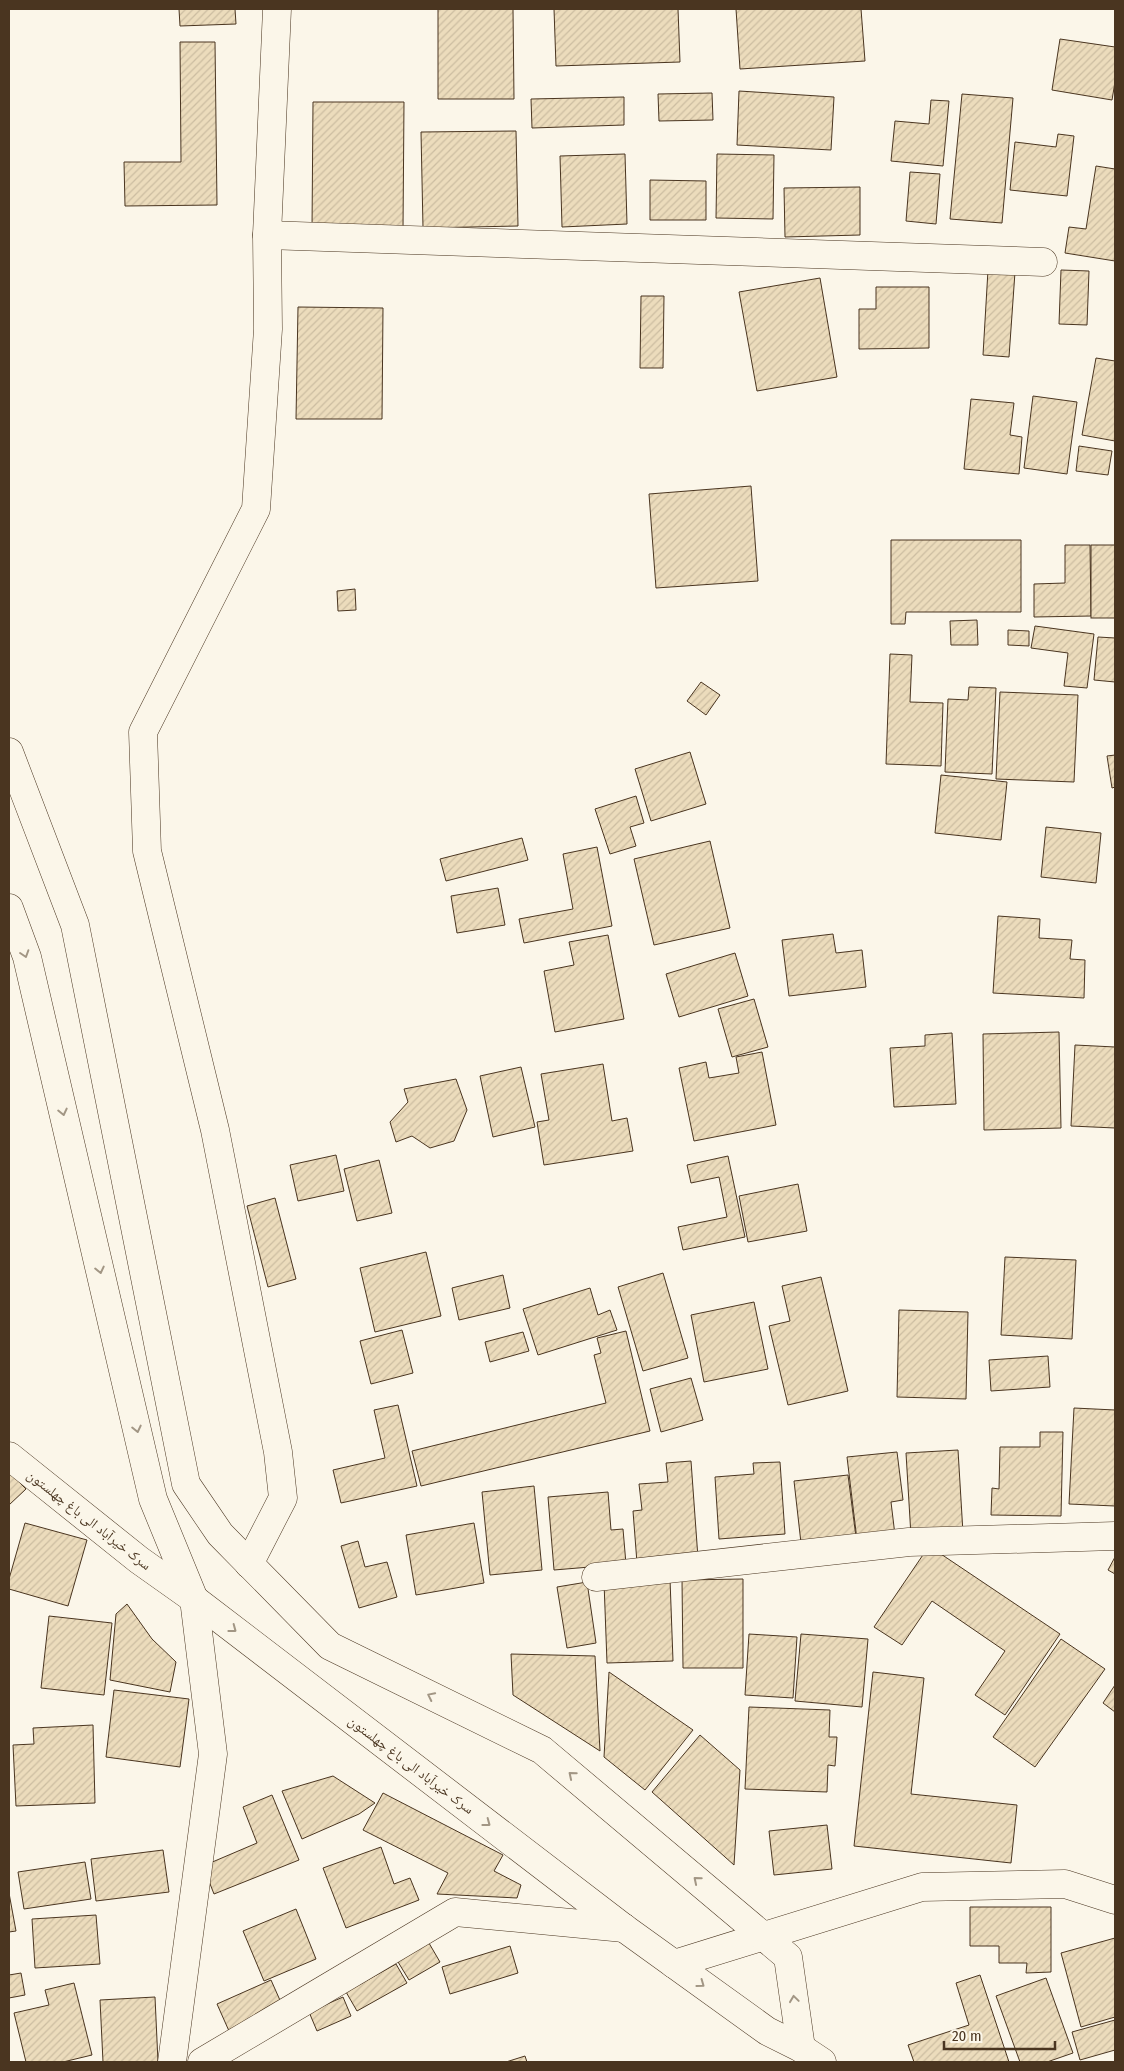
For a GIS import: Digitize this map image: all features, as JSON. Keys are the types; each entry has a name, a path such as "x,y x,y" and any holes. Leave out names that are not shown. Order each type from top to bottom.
{"street":[{"path":"249,1564 283,1498 278,1452 215,1130 146,851 143,732 256,509 268,329 267,234 277,9"},
{"path":"267,234 1043,262"},
{"path":"9,752 75,925 186,1484 220,1534 330,1646 542,1750 788,1956 811,2055"},
{"path":"9,908 27,957 153,1499 194,1599 213,1754 172,2062"},
{"name":"سرک خیرآباد الی باغ چهلستون","path":"9,1456 139,1560 194,1599 624,1928 767,2031 811,2055"},
{"path":"596,1577 910,1542 1115,1536"},
{"path":"674,1964 922,1887 1065,1884 1115,1900"},
{"path":"202,2062 455,1912 624,1928"}],"building":[{"path":"179,9 235,9 236,24 180,26"},
{"path":"438,9 513,9 514,99 438,99"},
{"path":"554,9 678,9 680,62 556,66"},
{"path":"736,9 861,9 865,61 740,69"},
{"path":"1060,39 1115,47 1115,82 1112,100 1052,90"},
{"path":"180,42 215,42 217,205 125,206 124,162 181,162"},
{"path":"739,91 834,97 831,150 737,145"},
{"path":"712,93 713,120 659,121 658,94"},
{"path":"962,94 1013,98 1002,223 950,219"},
{"path":"624,97 624,125 532,128 531,99"},
{"path":"931,100 949,101 943,166 891,161 895,121 929,124"},
{"path":"313,102 404,102 403,229 312,229"},
{"path":"516,131 518,226 423,228 421,132"},
{"path":"1058,134 1074,136 1067,196 1010,190 1015,142 1056,147"},
{"path":"625,154 627,224 562,227 560,156"},
{"path":"717,154 774,155 773,219 716,218"},
{"path":"1096,166 1115,169 1115,261 1065,253 1069,227 1086,229"},
{"path":"910,172 940,174 936,224 906,221"},
{"path":"650,180 706,181 706,220 650,220"},
{"path":"860,187 860,235 785,237 784,188"},
{"path":"988,270 1015,272 1009,357 983,355"},
{"path":"1061,270 1089,271 1087,325 1059,324"},
{"path":"820,278 837,377 757,391 739,292"},
{"path":"876,287 929,287 929,348 859,349 859,309 876,309"},
{"path":"641,296 664,296 663,368 640,368"},
{"path":"298,307 383,308 382,419 296,419"},
{"path":"1096,358 1115,361 1115,441 1082,435"},
{"path":"1033,396 1077,402 1067,474 1024,468"},
{"path":"971,399 1014,403 1010,435 1022,437 1019,474 964,469"},
{"path":"1079,446 1112,451 1108,475 1076,471"},
{"path":"751,486 758,581 656,588 649,494"},
{"path":"891,540 1021,540 1021,612 906,612 905,624 891,624"},
{"path":"1065,545 1090,545 1091,616 1034,617 1034,584 1065,583"},
{"path":"1091,545 1115,545 1115,618 1091,618"},
{"path":"355,589 356,610 338,611 337,591"},
{"path":"977,620 978,645 951,645 950,621"},
{"path":"1035,626 1094,634 1087,688 1064,686 1068,653 1031,648"},
{"path":"1008,630 1029,631 1029,646 1008,645"},
{"path":"1098,637 1115,638 1115,682 1094,680"},
{"path":"890,654 912,655 910,702 943,703 941,766 886,764"},
{"path":"701,682 720,695 706,715 687,701"},
{"path":"969,687 996,688 992,774 945,772 948,699 968,700"},
{"path":"1000,692 1078,695 1074,782 996,779"},
{"path":"690,752 706,804 651,821 635,769"},
{"path":"1115,755 1115,787 1112,788 1107,756"},
{"path":"941,775 1007,782 1001,840 935,833"},
{"path":"636,796 644,823 630,827 636,846 610,854 595,809"},
{"path":"1046,827 1101,833 1096,883 1041,877"},
{"path":"522,838 528,860 446,881 440,859"},
{"path":"710,841 730,928 654,945 634,859"},
{"path":"597,847 612,926 524,943 519,919 573,909 563,854"},
{"path":"498,888 505,925 457,933 451,896"},
{"path":"998,916 1040,919 1039,938 1072,940 1070,959 1085,960 1084,998 993,993"},
{"path":"833,934 836,953 862,950 866,987 789,996 782,940"},
{"path":"608,935 624,1019 555,1032 544,971 574,965 569,942"},
{"path":"735,953 748,996 679,1017 666,974"},
{"path":"754,999 768,1047 732,1057 718,1009"},
{"path":"1059,1032 1061,1128 984,1130 983,1034"},
{"path":"952,1033 956,1104 894,1107 890,1048 925,1046 925,1035"},
{"path":"1075,1045 1115,1047 1115,1128 1071,1126"},
{"path":"762,1052 776,1125 694,1141 679,1068 706,1062 709,1078 739,1073 736,1057"},
{"path":"603,1064 612,1121 627,1118 633,1151 544,1165 537,1122 549,1120 541,1074"},
{"path":"521,1067 535,1127 493,1137 480,1076"},
{"path":"456,1079 467,1110 454,1141 430,1148 412,1136 396,1142 390,1122 408,1102 404,1089"},
{"path":"336,1155 344,1191 298,1201 290,1165"},
{"path":"728,1156 745,1237 683,1250 678,1227 727,1217 719,1177 691,1183 687,1165"},
{"path":"379,1160 392,1213 357,1221 344,1169"},
{"path":"798,1184 807,1231 748,1242 739,1196"},
{"path":"275,1198 296,1279 268,1287 247,1206"},
{"path":"426,1252 441,1316 375,1332 360,1268"},
{"path":"1005,1257 1076,1260 1072,1339 1001,1335"},
{"path":"663,1273 688,1358 643,1371 618,1287"},
{"path":"503,1275 510,1308 459,1320 452,1288"},
{"path":"821,1277 848,1391 788,1405 769,1326 790,1321 782,1286"},
{"path":"590,1288 598,1315 610,1310 617,1330 538,1355 523,1309"},
{"path":"754,1302 768,1369 704,1382 691,1315"},
{"path":"899,1310 968,1312 966,1399 897,1397"},
{"path":"402,1330 413,1373 371,1384 360,1341"},
{"path":"626,1331 650,1431 421,1486 412,1451 606,1403 594,1355 601,1353 597,1338"},
{"path":"523,1332 529,1351 490,1362 485,1342"},
{"path":"1048,1356 1050,1387 991,1391 989,1360"},
{"path":"691,1378 703,1420 661,1432 650,1389"},
{"path":"398,1405 417,1486 341,1503 333,1470 385,1458 374,1410"},
{"path":"1074,1408 1115,1410 1115,1506 1069,1504"},
{"path":"1040,1432 1063,1432 1061,1516 991,1515 992,1488 999,1489 1000,1447 1040,1447"},
{"path":"958,1450 963,1533 911,1536 906,1453"},
{"path":"897,1452 903,1500 891,1502 895,1535 857,1540 847,1457"},
{"path":"691,1461 698,1558 637,1563 633,1511 642,1510 639,1484 668,1482 666,1463"},
{"path":"780,1462 785,1534 719,1539 715,1477 754,1474 753,1463"},
{"path":"9,1472 26,1489 9,1505"},
{"path":"848,1475 856,1537 801,1543 794,1481"},
{"path":"534,1486 542,1570 490,1575 482,1492"},
{"path":"608,1492 611,1530 623,1529 626,1564 554,1570 548,1497"},
{"path":"25,1523 87,1540 68,1606 9,1589 9,1579"},
{"path":"474,1523 484,1583 416,1595 406,1535"},
{"path":"358,1541 365,1567 387,1562 397,1597 359,1608 341,1546"},
{"path":"929,1546 1060,1634 1005,1715 975,1695 1005,1651 932,1601 902,1645 874,1627"},
{"path":"1115,1557 1115,1574 1108,1570"},
{"path":"670,1579 673,1661 607,1663 604,1582"},
{"path":"743,1579 743,1668 683,1668 682,1580"},
{"path":"587,1582 596,1643 567,1648 557,1587"},
{"path":"127,1604 152,1639 176,1662 170,1692 110,1680 116,1614"},
{"path":"49,1616 112,1623 104,1695 41,1688"},
{"path":"749,1634 797,1637 793,1698 745,1695"},
{"path":"801,1634 868,1639 862,1707 795,1701"},
{"path":"1061,1639 1105,1669 1035,1767 993,1737"},
{"path":"511,1654 595,1656 600,1751 513,1695"},
{"path":"609,1672 693,1730 645,1790 604,1757"},
{"path":"873,1672 924,1678 911,1794 1017,1805 1011,1863 854,1846"},
{"path":"1115,1685 1115,1712 1103,1703"},
{"path":"114,1690 189,1699 180,1767 106,1757"},
{"path":"749,1707 830,1710 829,1737 837,1737 835,1766 828,1765 827,1792 745,1789"},
{"path":"93,1725 95,1803 16,1806 13,1745 34,1744 33,1728"},
{"path":"700,1735 740,1770 734,1865 652,1792"},
{"path":"333,1776 375,1803 359,1814 302,1839 282,1791"},
{"path":"383,1793 503,1855 494,1871 521,1885 517,1898 437,1894 448,1873 363,1830"},
{"path":"272,1795 299,1860 214,1894 203,1866 257,1843 243,1807"},
{"path":"827,1825 832,1869 774,1875 769,1831"},
{"path":"381,1847 394,1884 410,1878 419,1900 346,1928 323,1868"},
{"path":"163,1850 169,1892 96,1901 91,1859"},
{"path":"85,1862 91,1899 24,1909 18,1872"},
{"path":"9,1893 16,1931 9,1932"},
{"path":"970,1907 1051,1907 1051,1972 1026,1973 1027,1963 999,1963 999,1946 970,1946"},
{"path":"296,1909 316,1959 264,1981 243,1931"},
{"path":"96,1915 100,1964 35,1968 32,1919"},
{"path":"426,1938 440,1962 409,1980 395,1957"},
{"path":"1115,1938 1115,2017 1081,2027 1061,1953"},
{"path":"510,1946 518,1973 450,1994 442,1967"},
{"path":"396,1964 407,1983 357,2011 346,1992"},
{"path":"21,1973 25,1995 9,1998 9,1975"},
{"path":"980,1975 1009,2062 914,2062 908,2045 969,2025 956,1983"},
{"path":"1046,1978 1073,2053 1047,2062 1020,2062 996,1996"},
{"path":"271,1980 283,2007 229,2031 217,2004"},
{"path":"74,1983 92,2055 63,2062 26,2062 14,2013 49,2005 45,1990"},
{"path":"155,1997 158,2062 103,2062 100,2000"},
{"path":"343,1997 351,2016 317,2031 309,2012"},
{"path":"1115,2020 1115,2050 1080,2060 1072,2032"},
{"path":"525,2056 527,2062 506,2062"}]}
